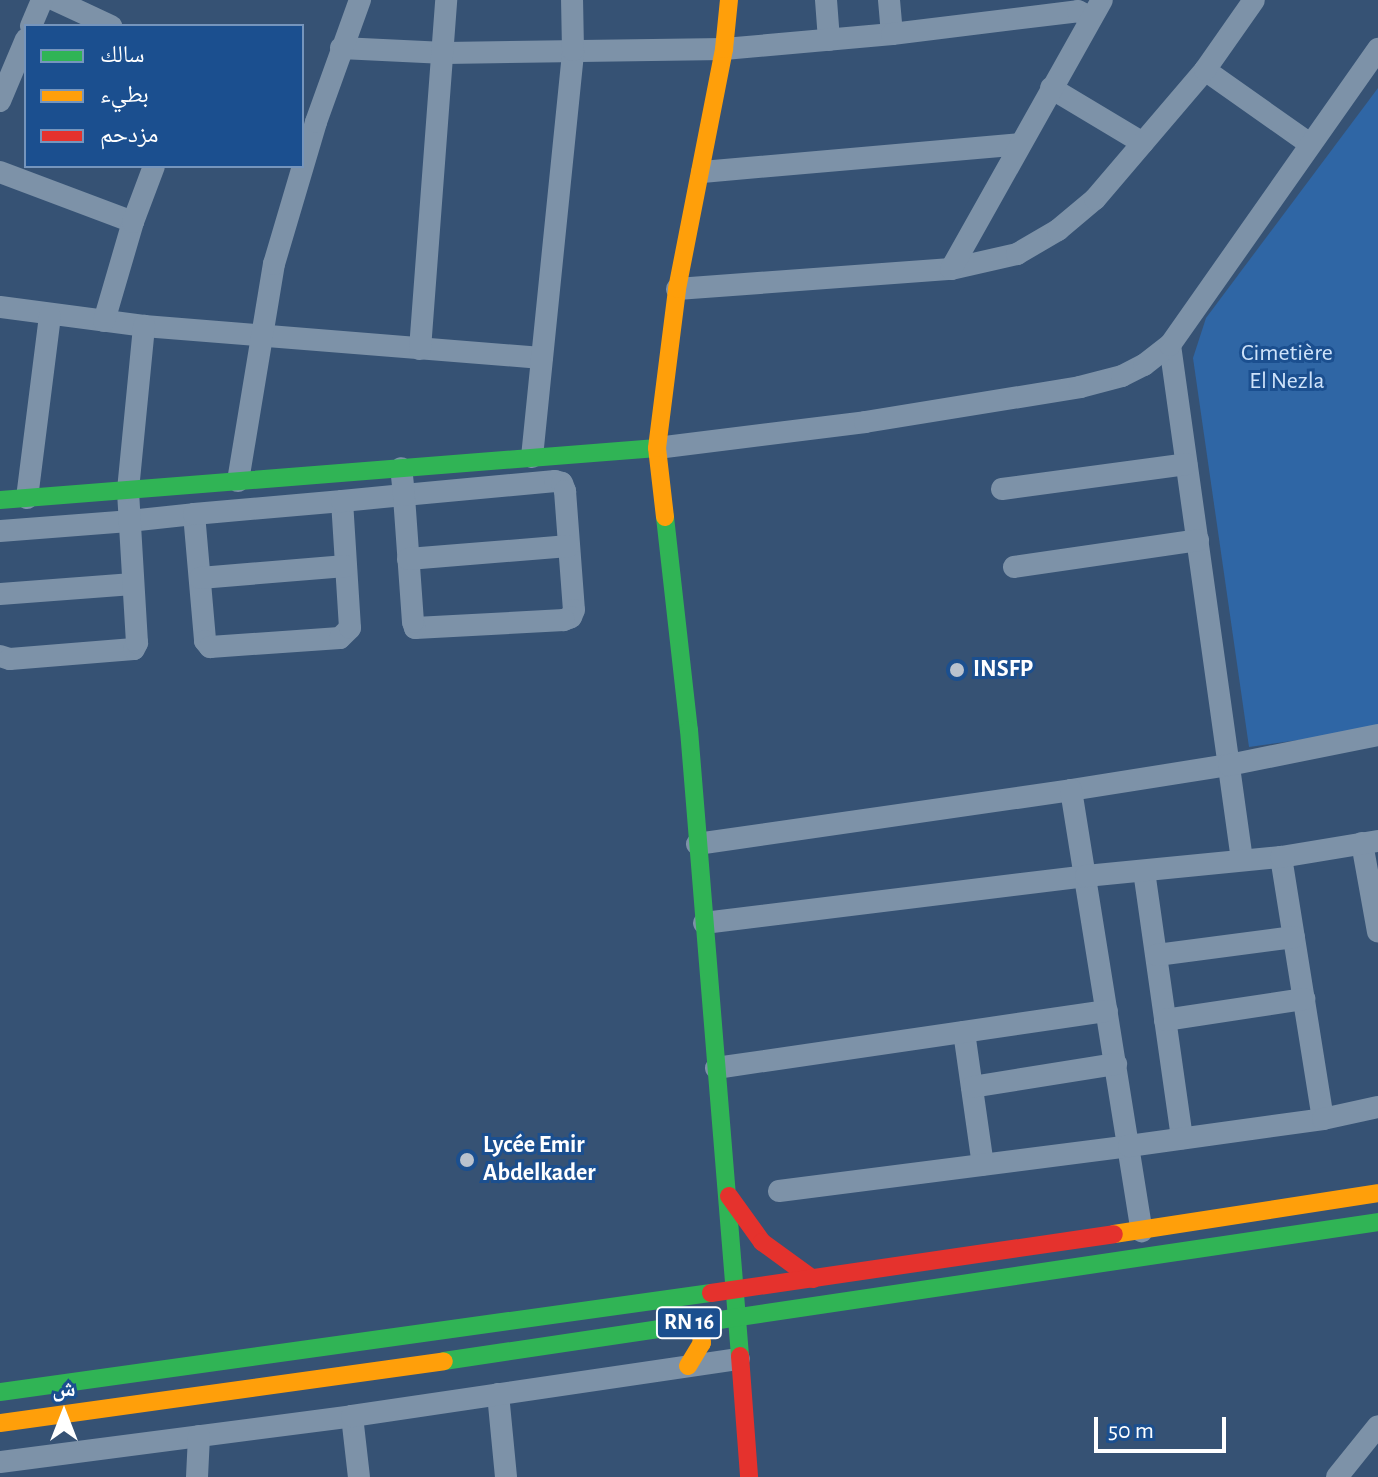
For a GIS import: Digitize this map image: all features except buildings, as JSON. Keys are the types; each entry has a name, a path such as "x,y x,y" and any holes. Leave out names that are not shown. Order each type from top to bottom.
{"main road":[{"path":"729,0 724,49 702,172 677,289 657,448 677,607 729,1196 749,1477"},
{"path":"0,500 657,448"},
{"name":"RN 16","path":"0,1392 813,1279 1378,1193"},
{"path":"729,1196 762,1242 813,1279"},
{"name":"RN 16","path":"0,1423 354,1375 736,1315 1378,1222"},
{"path":"688,1366 702,1343 703,1329 699,1321"}],"street":[{"path":"32,24 42,0"},
{"path":"55,0 107,24"},
{"path":"304,140 309,119 360,0"},
{"path":"420,349 445,53 446,0"},
{"path":"532,457 573,50 572,0"},
{"path":"826,0 829,40"},
{"path":"889,0 892,34"},
{"path":"677,289 951,269 1017,254 1058,230 1095,199 1205,70 1254,0"},
{"path":"341,48 445,53 724,49 892,34 1087,7"},
{"path":"951,269 1051,88 1087,7"},
{"path":"0,101 24,44"},
{"path":"657,448 865,422 1080,387 1122,376 1144,365 1170,345 1378,49"},
{"path":"1205,70 1310,144"},
{"path":"1051,88 1143,143"},
{"path":"702,172 1019,144"},
{"path":"104,321 133,222 153,168"},
{"path":"238,481 259,335 297,168"},
{"path":"0,172 133,222"},
{"path":"0,307 144,326 542,358"},
{"path":"27,498 50,316"},
{"path":"0,656 10,659 134,649 128,490 144,326"},
{"path":"1170,345 1242,860"},
{"path":"1002,489 1186,464"},
{"path":"0,531 129,521 194,514 342,501 404,495 555,481 562,483 565,491 574,610 564,620 415,628 408,559 404,495 401,468"},
{"path":"194,514 205,641 210,647 325,640 340,638 350,628 342,501"},
{"path":"1014,567 1198,540"},
{"path":"408,559 568,546"},
{"path":"200,578 346,566"},
{"path":"0,594 133,584"},
{"path":"697,844 1229,765 1378,735"},
{"path":"1071,790 1142,1231"},
{"path":"704,923 1086,876 1281,857 1370,842 1377,920"},
{"path":"1281,857 1323,1119"},
{"path":"1144,871 1182,1138"},
{"path":"1157,955 1294,937"},
{"path":"1165,1020 1304,999"},
{"path":"716,1068 1107,1011"},
{"path":"964,1032 983,1165"},
{"path":"972,1087 1116,1064"},
{"path":"779,1191 1323,1119 1378,1107"},
{"path":"0,1462 352,1416 739,1359"},
{"path":"498,1394 506,1477"},
{"path":"352,1416 359,1477"},
{"path":"1337,1477 1378,1426"},
{"path":"197,1477 199,1436"}],"green space":[{"name":"Cimetière El Nezla","path":"1378,88 1378,729 1249,747 1193,358 1206,318"}],"traffic: fast":[{"path":"0,500 657,448"},
{"path":"665,517 689,730 740,1356"},
{"path":"444,1361 1378,1222"},
{"path":"0,1392 711,1293"}],"traffic: slow":[{"path":"665,517 657,448 677,289 724,49 729,0"},
{"path":"1114,1234 1378,1193"},
{"path":"688,1366 702,1343 699,1321"},
{"path":"0,1423 444,1361"}],"traffic: jam":[{"path":"729,1196 762,1242 813,1279"},
{"path":"711,1293 1114,1234"},
{"path":"740,1356 749,1477"}],"place":[{"name":"INSFP","path":"957,670"},
{"name":"Lycée Emir Abdelkader","path":"467,1160"}]}
